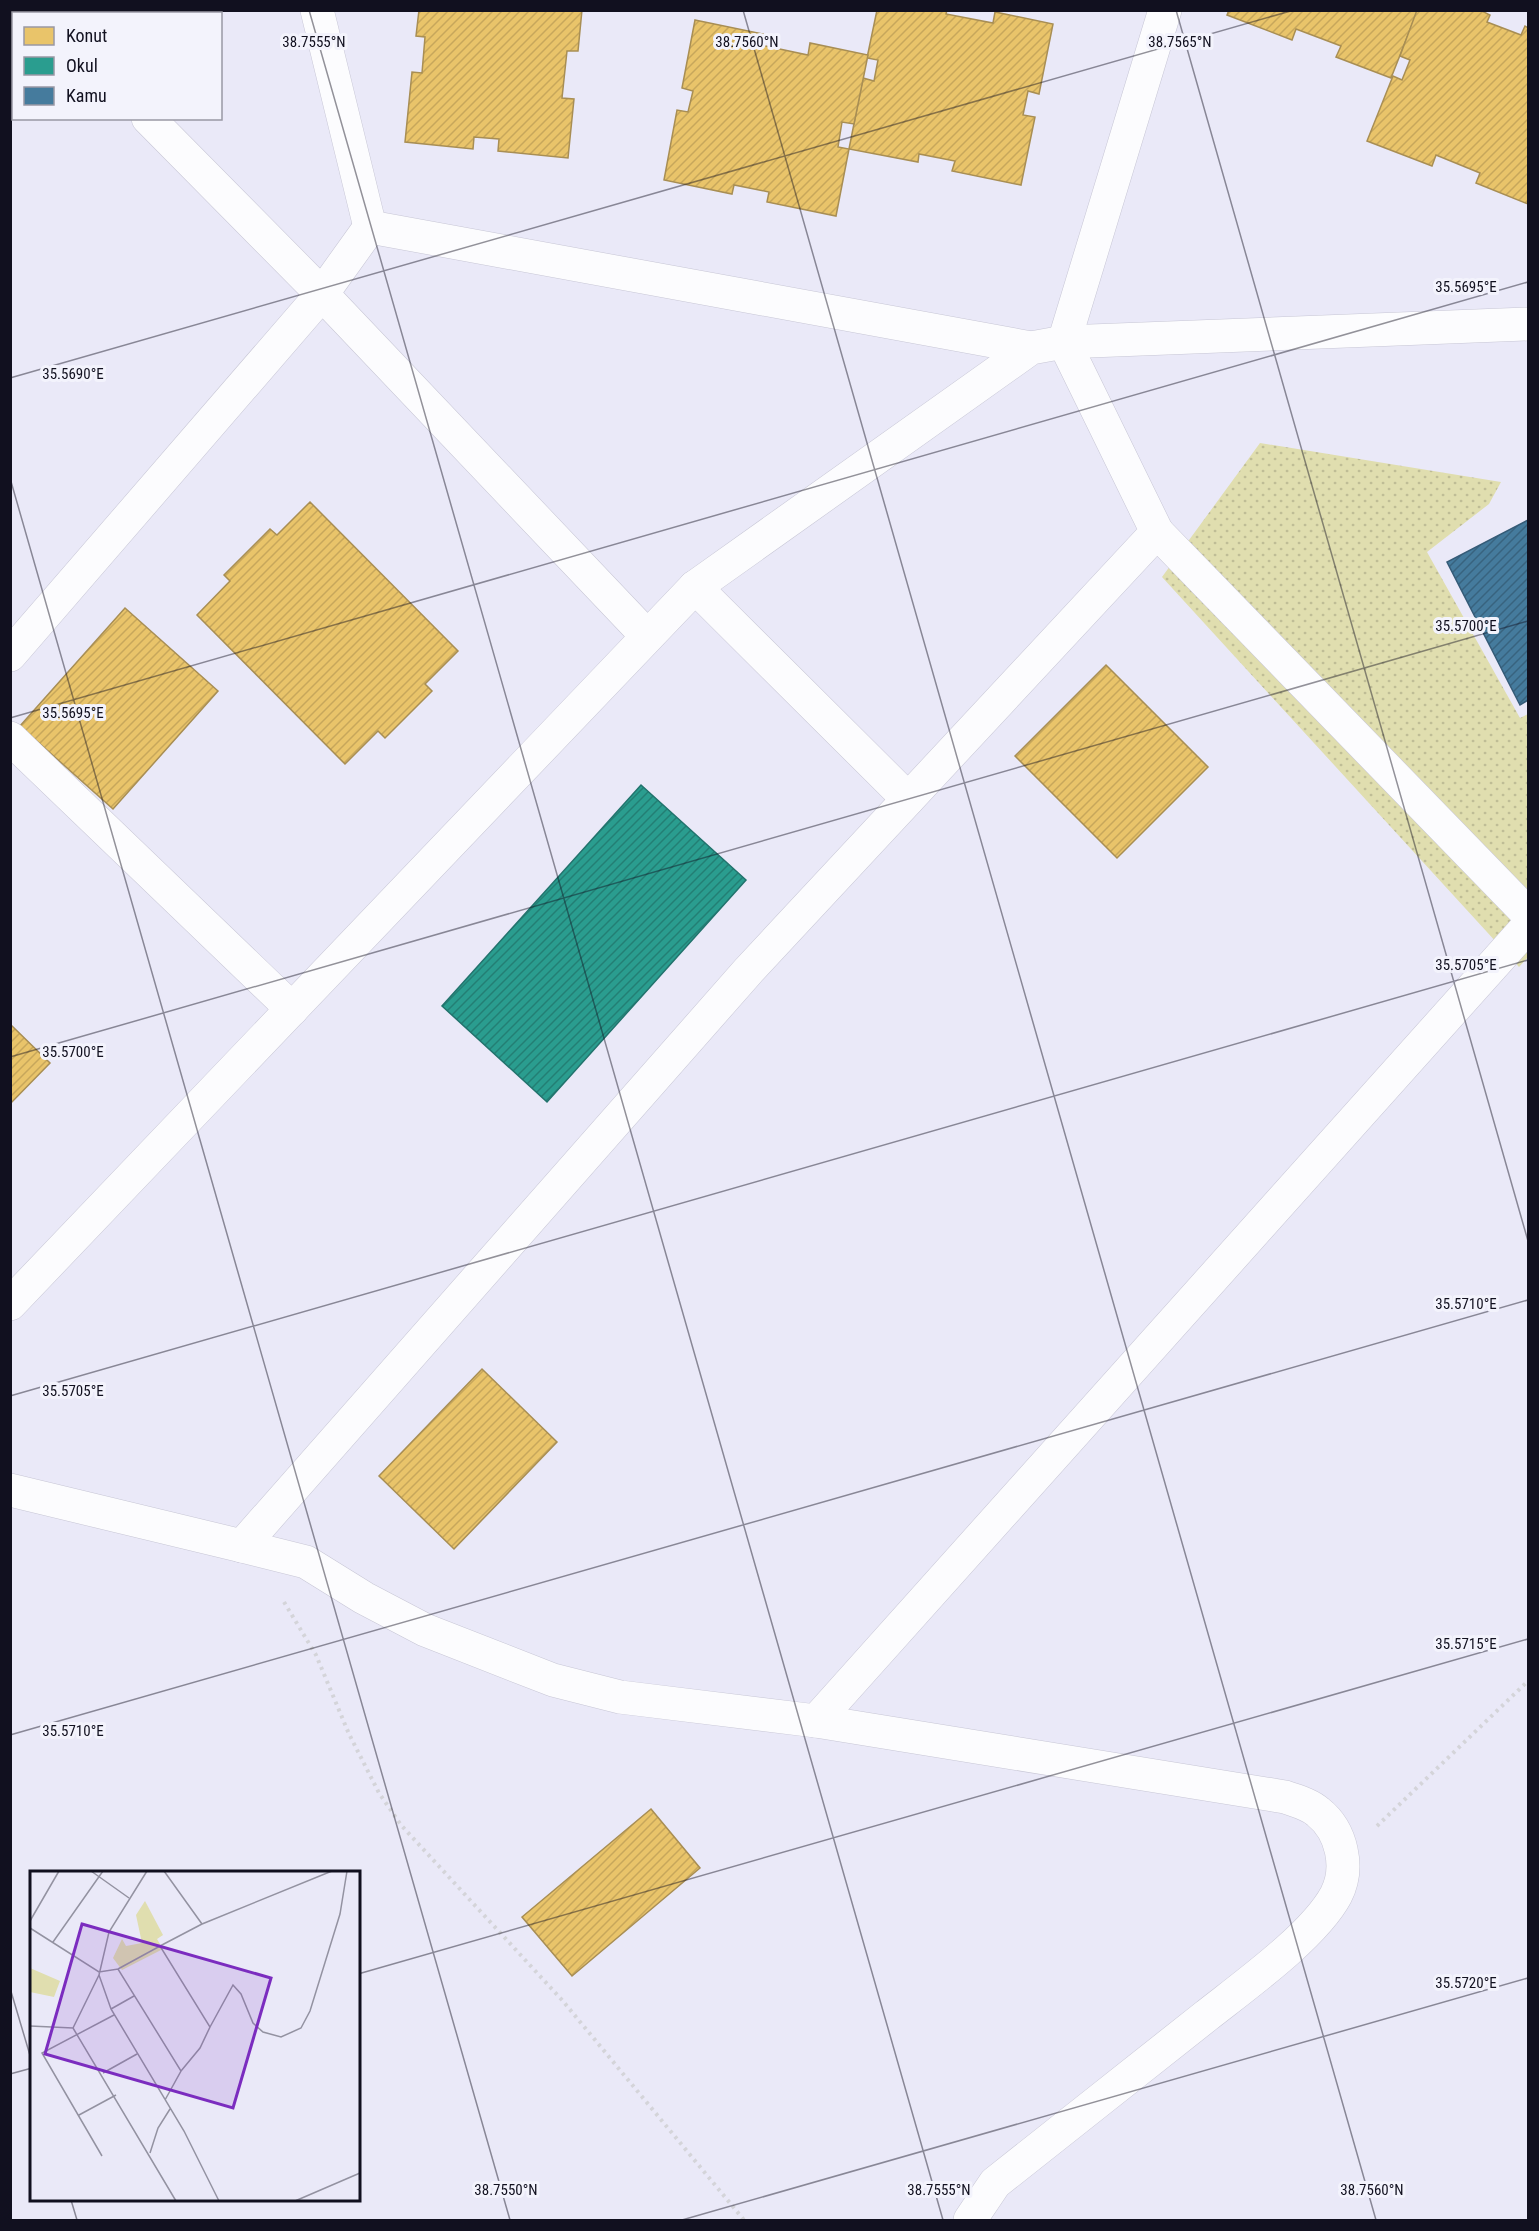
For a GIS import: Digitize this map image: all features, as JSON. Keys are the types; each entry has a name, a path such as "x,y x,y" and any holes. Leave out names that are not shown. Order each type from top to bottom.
{"street":[{"path":"10,655 322,294 370,227 317,10"},
{"path":"1165,10 1064,342 1157,532 1528,914"},
{"path":"150,120 322,294 647,636"},
{"path":"370,227 1031,348 1064,342 1528,324"},
{"path":"10,1304 695,587 1031,348"},
{"path":"242,1546 749,970 1157,532"},
{"path":"695,587 908,799"},
{"path":"10,738 292,1009"},
{"path":"816,1721 1528,926"},
{"path":"10,1490 306,1562 364,1598 425,1630 553,1680 620,1696 816,1721 1285,1797 1302,1803 1324,1818 1339,1842 1343,1859 1337,1893 1328,1909 1275,1962 995,2183 970,2220"}],"path":[{"path":"282,1599 316,1655 349,1734 379,1793 401,1825 562,2000 744,2220"},
{"path":"1343,1859 1528,1681"}],"shaded area":[{"path":"1260,443 1501,482 1489,504 1427,552 1520,718 1528,714 1528,957 1519,967 1162,577"}],"building: Konut":[{"path":"419,10 582,10 578,51 567,51 562,98 574,99 568,158 498,151 499,139 474,137 473,149 405,142 412,72 422,73 425,37 416,36"},
{"path":"877,10 947,10 946,14 993,23 995,12 1053,24 1039,94 1028,91 1023,115 1035,117 1021,185 952,171 955,161 919,154 918,162 849,149 863,78 874,81 878,60 867,58"},
{"path":"1229,10 1413,10 1417,12 1391,78 1336,57 1341,46 1296,29 1292,40 1227,15"},
{"path":"1417,10 1480,10 1490,15 1487,22 1521,35 1525,26 1528,28 1528,204 1476,183 1480,173 1436,155 1432,166 1367,141 1393,76 1402,80 1410,60 1400,56"},
{"path":"695,20 763,34 761,45 808,55 810,43 868,55 854,124 842,122 838,147 849,149 836,216 767,202 769,192 734,185 732,194 664,180 677,110 688,112 693,91 682,88"},
{"path":"310,502 458,651 425,684 432,691 385,738 378,731 345,764 197,615 230,581 224,575 270,529 277,535"},
{"path":"125,608 218,691 113,809 20,726"},
{"path":"1106,665 1208,767 1117,858 1015,756"},
{"path":"10,1024 50,1063 10,1104"},
{"path":"482,1369 557,1442 454,1549 379,1476"},
{"path":"651,1809 700,1868 572,1976 522,1917"}],"building: Okul":[{"path":"641,785 746,880 547,1102 442,1006"}],"building: Kamu":[{"path":"1528,520 1528,700 1520,705 1447,562"}]}
